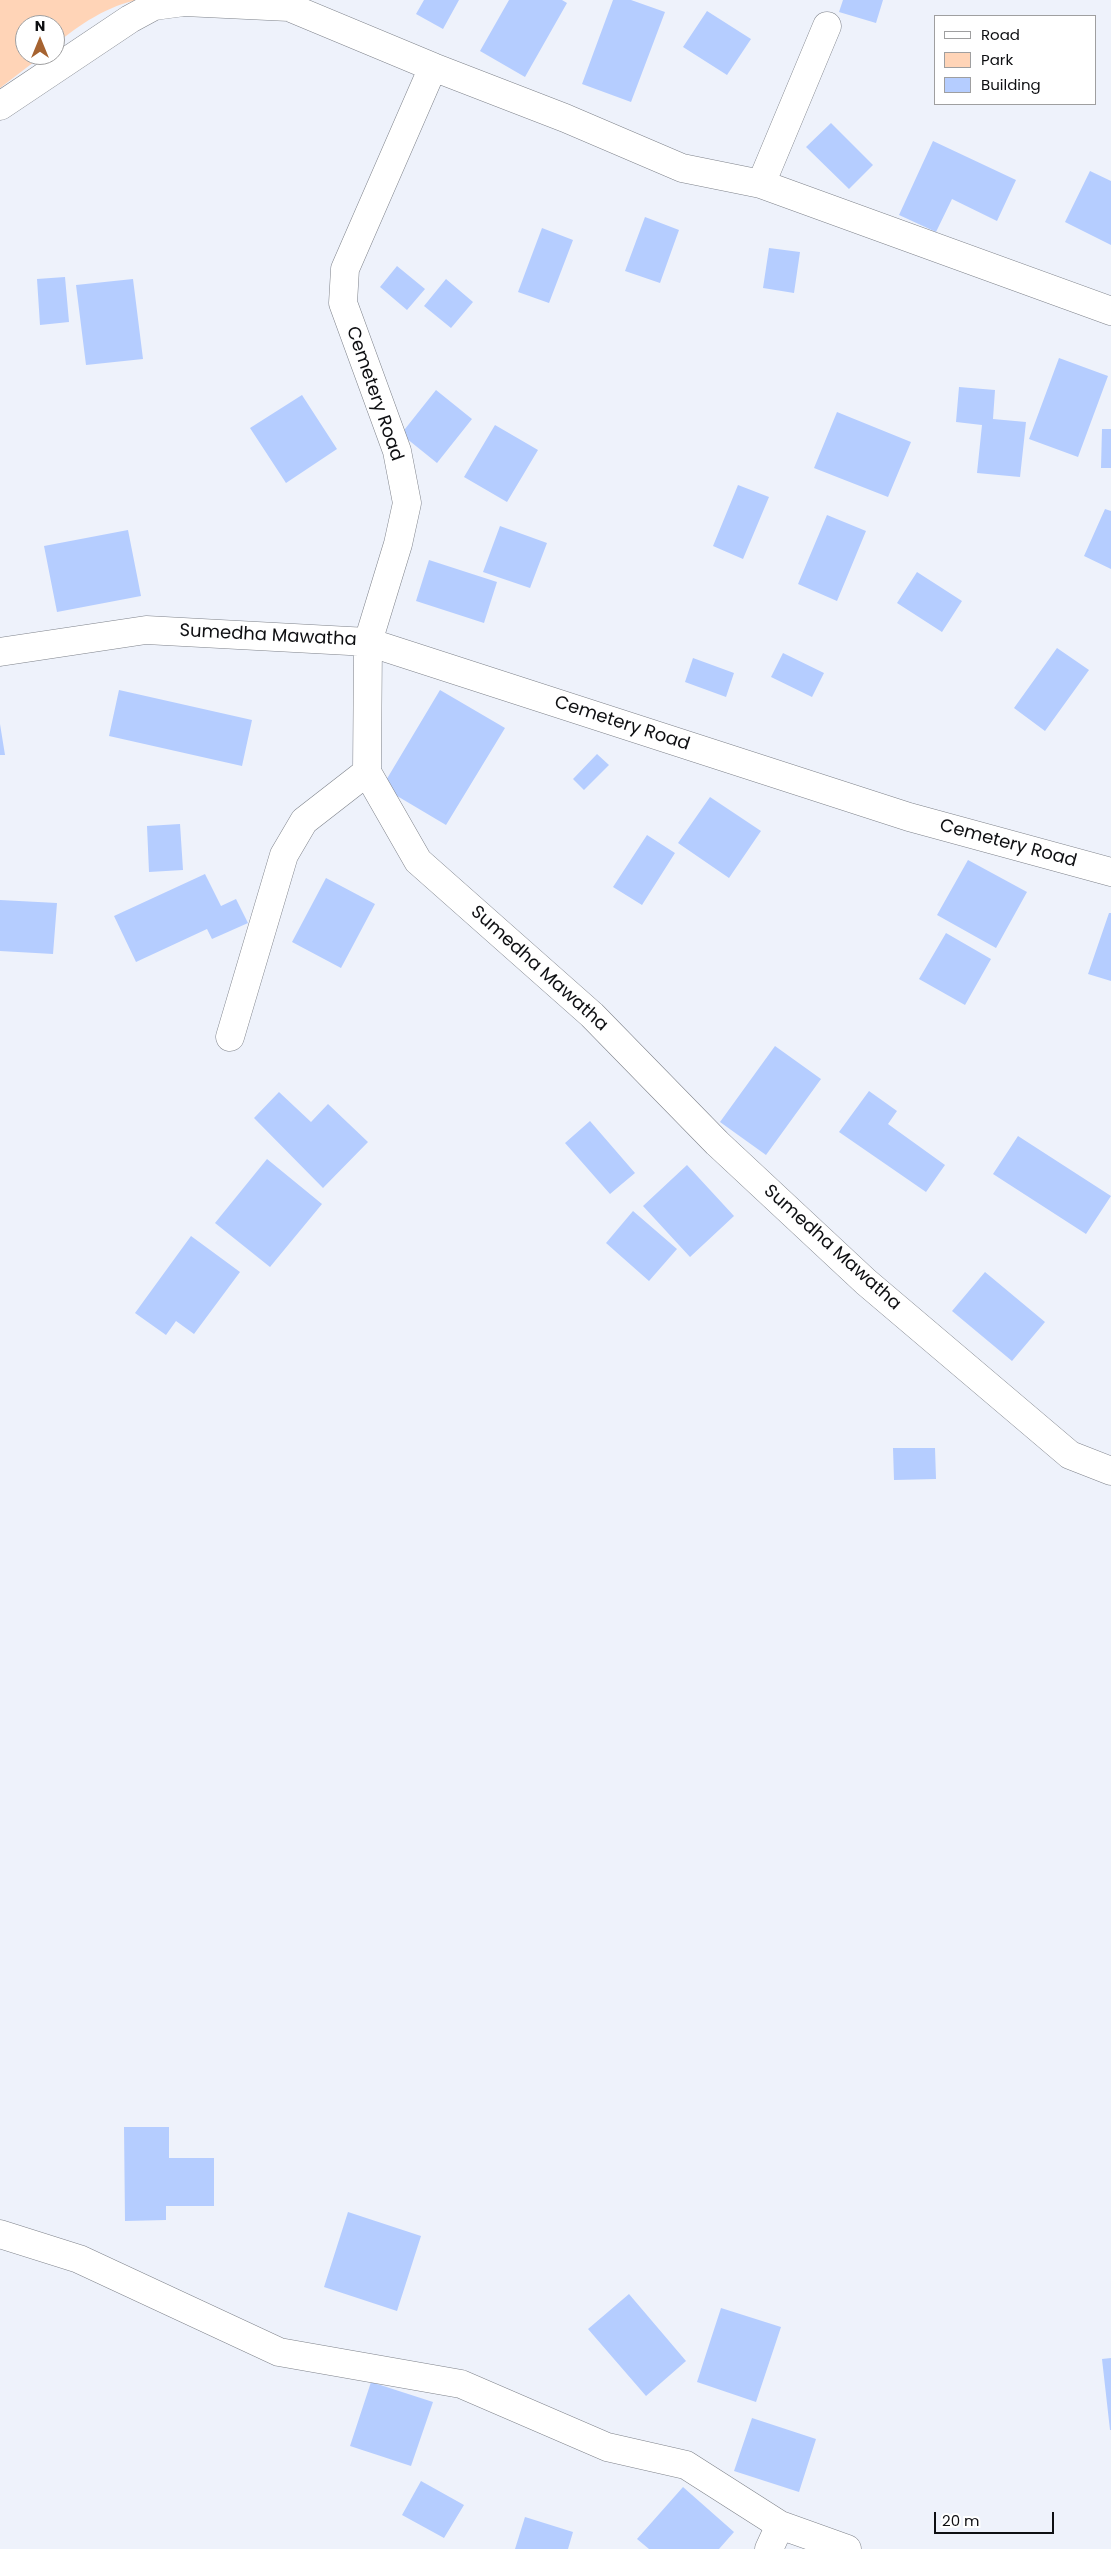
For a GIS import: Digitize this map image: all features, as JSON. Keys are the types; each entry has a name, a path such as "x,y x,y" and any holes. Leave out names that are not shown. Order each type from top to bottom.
{"street":[{"path":"0,106 130,19 154,6 184,2 290,4 433,66 565,118 682,168 761,184 1111,310"},
{"path":"761,184 827,26"},
{"name":"Cemetery Road","path":"433,66 345,270 343,303 397,451 407,503 398,544 368,642 909,817 1111,872"},
{"name":"Sumedha Mawatha","path":"0,652 146,630 368,642 367,772 418,861 592,1014 717,1144 866,1282 1070,1455 1111,1471"},
{"path":"230,1037 284,855 304,822 367,772"},
{"path":"0,2234 79,2259 279,2352 461,2384 607,2447 686,2465 774,2537 847,2549"}],"green space":[{"path":"0,0 139,0 105,11 65,37 65,15 15,15 15,65 30,65 0,88"}],"building":[{"path":"424,0 459,0 443,29 416,14"},
{"path":"509,0 562,0 567,3 525,77 480,51"},
{"path":"613,0 631,0 665,12 631,102 582,84"},
{"path":"843,0 883,0 876,23 839,12"},
{"path":"707,11 751,39 727,75 683,47"},
{"path":"831,123 873,165 849,189 806,147"},
{"path":"933,141 1016,180 997,221 952,199 936,232 899,215"},
{"path":"1090,171 1111,181 1111,245 1065,222"},
{"path":"645,217 679,230 660,283 625,271"},
{"path":"542,228 573,240 549,303 518,292"},
{"path":"769,248 800,252 794,293 763,288"},
{"path":"397,266 425,289 407,310 380,287"},
{"path":"65,277 69,322 40,325 37,279"},
{"path":"133,279 143,359 86,365 76,285"},
{"path":"446,279 473,302 451,328 424,306"},
{"path":"1059,358 1108,376 1078,457 1029,439"},
{"path":"959,387 995,390 993,419 1026,422 1020,477 977,473 982,425 956,422"},
{"path":"436,390 472,419 437,463 401,434"},
{"path":"302,395 337,449 286,483 250,428"},
{"path":"837,412 911,442 888,497 814,468"},
{"path":"495,425 538,450 507,502 464,477"},
{"path":"1102,429 1111,429 1111,468 1101,468"},
{"path":"738,485 769,497 743,559 713,546"},
{"path":"1105,509 1111,511 1111,569 1084,556"},
{"path":"827,515 866,531 837,601 798,584"},
{"path":"500,526 547,543 530,588 483,572"},
{"path":"128,530 141,596 57,612 44,546"},
{"path":"429,560 497,582 484,623 416,601"},
{"path":"917,572 962,601 942,632 897,603"},
{"path":"1057,648 1089,670 1045,731 1014,708"},
{"path":"783,653 824,673 812,697 771,677"},
{"path":"693,658 734,673 726,697 685,682"},
{"path":"119,690 252,720 242,766 109,736"},
{"path":"440,690 505,728 446,825 382,787"},
{"path":"0,724 5,755 0,755"},
{"path":"597,754 609,765 584,790 573,779"},
{"path":"710,797 761,831 729,878 678,843"},
{"path":"180,824 183,870 149,872 147,826"},
{"path":"647,835 675,853 642,905 613,887"},
{"path":"968,860 1027,892 996,948 937,915"},
{"path":"205,874 221,906 236,899 248,923 212,939 207,929 136,962 114,916"},
{"path":"326,878 375,904 341,968 292,942"},
{"path":"0,900 57,903 53,954 0,951"},
{"path":"1109,913 1111,913 1111,981 1088,974"},
{"path":"946,933 991,959 965,1005 919,979"},
{"path":"775,1046 821,1079 766,1155 720,1122"},
{"path":"869,1091 897,1111 888,1124 945,1165 926,1192 839,1132"},
{"path":"279,1092 311,1122 328,1104 368,1142 323,1188 254,1118"},
{"path":"590,1121 635,1173 610,1194 565,1143"},
{"path":"1018,1136 1111,1196 1086,1234 993,1174"},
{"path":"267,1159 322,1204 270,1267 215,1223"},
{"path":"687,1165 734,1216 690,1257 643,1206"},
{"path":"633,1211 677,1249 649,1281 606,1243"},
{"path":"191,1236 240,1272 194,1334 176,1321 166,1335 135,1313"},
{"path":"985,1272 1045,1322 1012,1361 952,1311"},
{"path":"893,1448 935,1448 936,1479 894,1480"},
{"path":"124,2127 169,2127 169,2158 214,2158 214,2206 166,2206 166,2220 125,2221"},
{"path":"348,2212 421,2236 397,2311 324,2287"},
{"path":"629,2294 686,2361 646,2396 588,2329"},
{"path":"721,2308 781,2327 756,2402 697,2382"},
{"path":"1111,2358 1111,2430 1110,2430 1102,2359"},
{"path":"371,2382 433,2402 411,2466 350,2446"},
{"path":"752,2418 816,2439 799,2492 734,2471"},
{"path":"421,2481 464,2505 444,2538 402,2515"},
{"path":"683,2487 734,2532 719,2549 649,2549 637,2539"},
{"path":"525,2517 573,2532 568,2549 515,2549"}]}
